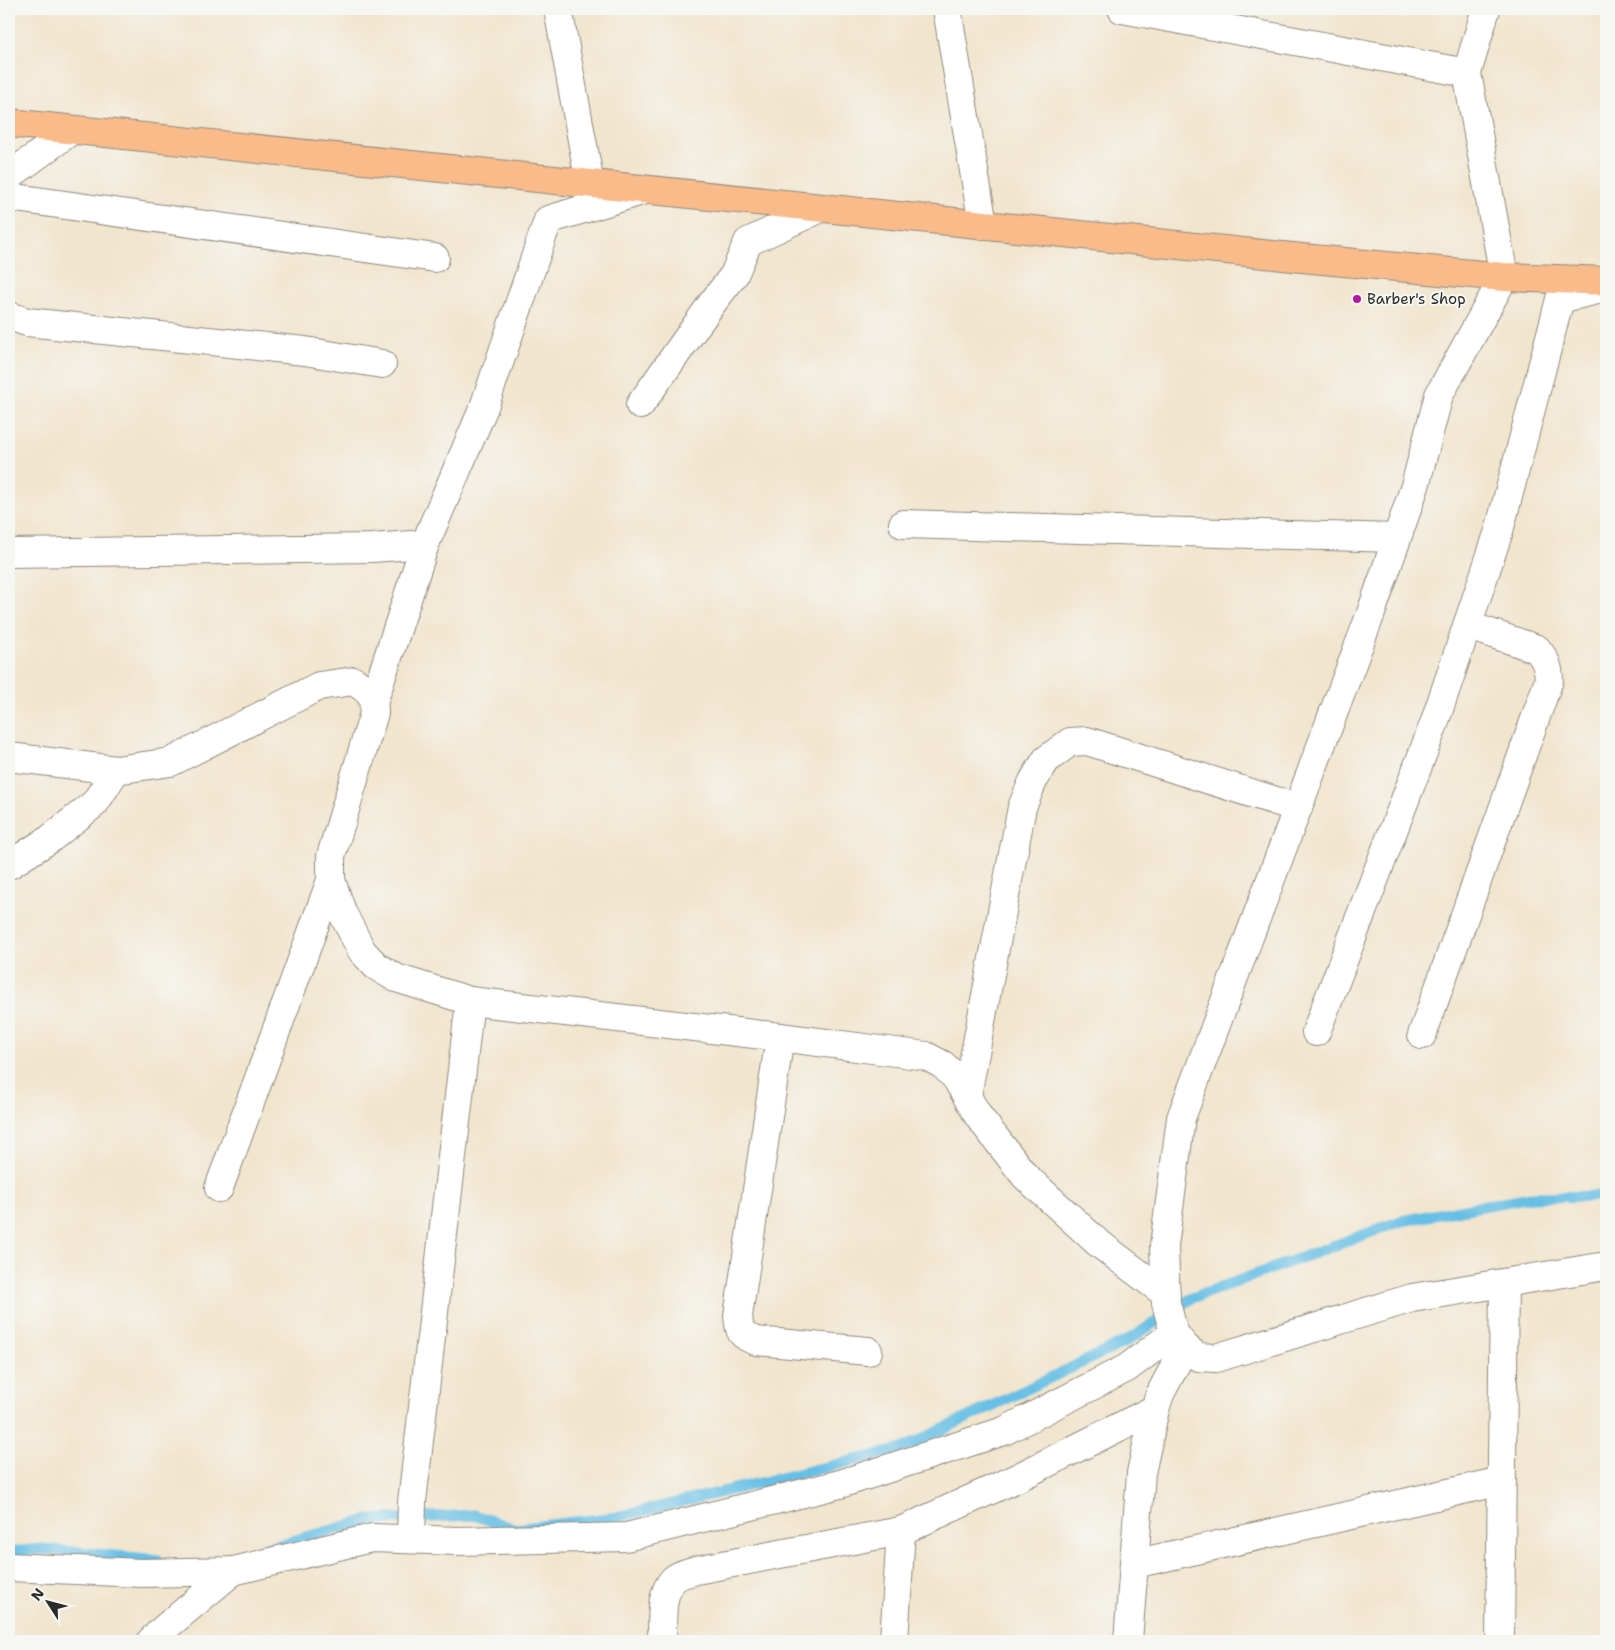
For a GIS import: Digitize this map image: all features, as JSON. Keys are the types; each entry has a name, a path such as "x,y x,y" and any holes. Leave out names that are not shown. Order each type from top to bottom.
{"main road":[{"path":"9,123 1302,258 1504,277 1606,281"}],"street":[{"path":"558,9 590,184"},
{"path":"947,9 983,225"},
{"path":"1122,9 1467,73"},
{"path":"1128,1641 1142,1473 1155,1409 1160,1394 1173,1320 1164,1246 1181,1118 1371,613 1415,486 1439,395 1504,277 1467,73 1486,9"},
{"path":"9,118 9,123"},
{"path":"9,176 72,130"},
{"path":"219,1188 331,880 332,856 374,713 374,700 425,544 484,406 548,220 645,190"},
{"path":"9,198 435,258"},
{"path":"640,405 734,275 748,242 821,208"},
{"path":"1316,1032 1434,724 1499,531 1560,299 1606,288"},
{"path":"9,316 27,322 67,328 306,351 382,364"},
{"path":"903,524 1397,538"},
{"path":"9,553 372,548 425,544"},
{"path":"1422,1035 1549,680 1549,668 1544,657 1537,649 1467,625"},
{"path":"9,757 116,770 171,762 319,686 354,681 367,690 374,700"},
{"path":"967,1095 1022,807 1033,780 1046,760 1070,742 1087,741 1298,808"},
{"path":"9,865 50,839 95,803 116,770"},
{"path":"331,880 342,912 362,951 376,966 396,978 470,1001 926,1056 943,1065 956,1078 979,1117 1024,1176 1096,1242 1173,1320 1198,1357 1216,1358 1412,1298 1606,1266"},
{"path":"411,1521 470,1001"},
{"path":"780,1037 738,1316 739,1330 744,1337 756,1341 868,1351"},
{"path":"1500,1641 1504,1283"},
{"path":"9,1567 141,1573 234,1571 372,1538 411,1521 458,1541 626,1537 840,1484 1004,1431 1127,1368 1173,1320"},
{"path":"662,1641 664,1601 668,1587 675,1578 696,1570 900,1531 1018,1478 1155,1409"},
{"path":"1134,1564 1502,1481"},
{"path":"894,1641 900,1531"},
{"path":"151,1641 234,1571"}],"waterway":[{"path":"238,1556 368,1520 474,1515 515,1529 617,1517 902,1449 1127,1341 1192,1298 1401,1221 1531,1197 1606,1196"},
{"path":"9,1552 42,1549 158,1560"}],"place":[{"name":"Barber's Shop","path":"1357,299"}]}
